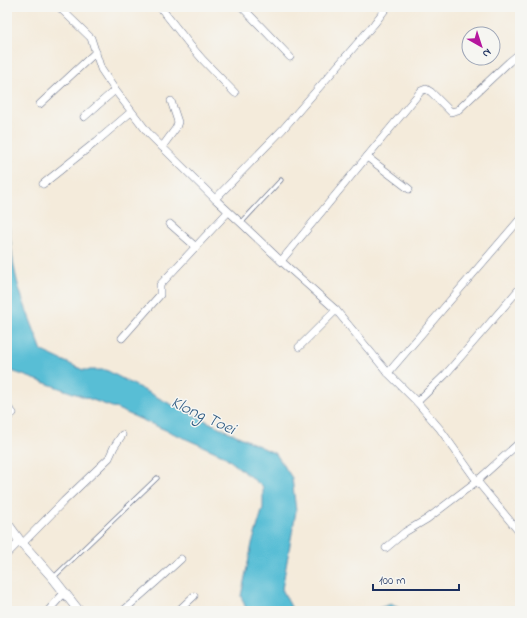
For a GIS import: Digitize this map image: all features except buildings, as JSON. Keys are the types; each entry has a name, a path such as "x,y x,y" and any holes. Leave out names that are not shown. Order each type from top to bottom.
{"street":[{"path":"61,7 91,38 101,69 131,112 149,134 228,212 336,310 388,373 418,402 440,429 477,481 520,533"},
{"path":"160,7 203,60 235,93"},
{"path":"242,7 290,57"},
{"path":"215,199 283,129 388,7"},
{"path":"40,104 96,52"},
{"path":"281,261 421,91 426,89 432,92 451,112 458,110 520,53"},
{"path":"84,117 115,90"},
{"path":"162,147 176,128 178,122 171,102"},
{"path":"43,184 131,112"},
{"path":"367,157 409,189"},
{"path":"122,338 160,295 160,285 228,212"},
{"path":"388,373 520,218"},
{"path":"170,224 196,247"},
{"path":"418,402 445,375 520,288"},
{"path":"299,347 336,310"},
{"path":"7,407 13,413 7,418"},
{"path":"7,554 109,458 122,435"},
{"path":"386,548 405,532 427,519 477,481 520,442"},
{"path":"7,522 21,542 53,578 79,611"},
{"path":"123,611 181,559"},
{"path":"48,611 64,593"},
{"path":"178,611 194,596"}],"lane":[{"path":"241,223 281,180"},
{"path":"53,578 157,478"}],"water":[{"path":"7,217 17,282 42,351 83,370 106,370 172,405 276,454 292,478 296,511 282,589 293,611 247,611 241,596 252,544 263,508 263,487 223,455 115,408 7,368"},
{"path":"391,604 405,611 370,611"}],"water label":[{"name":"Klong Toei","path":"203,416"}]}
